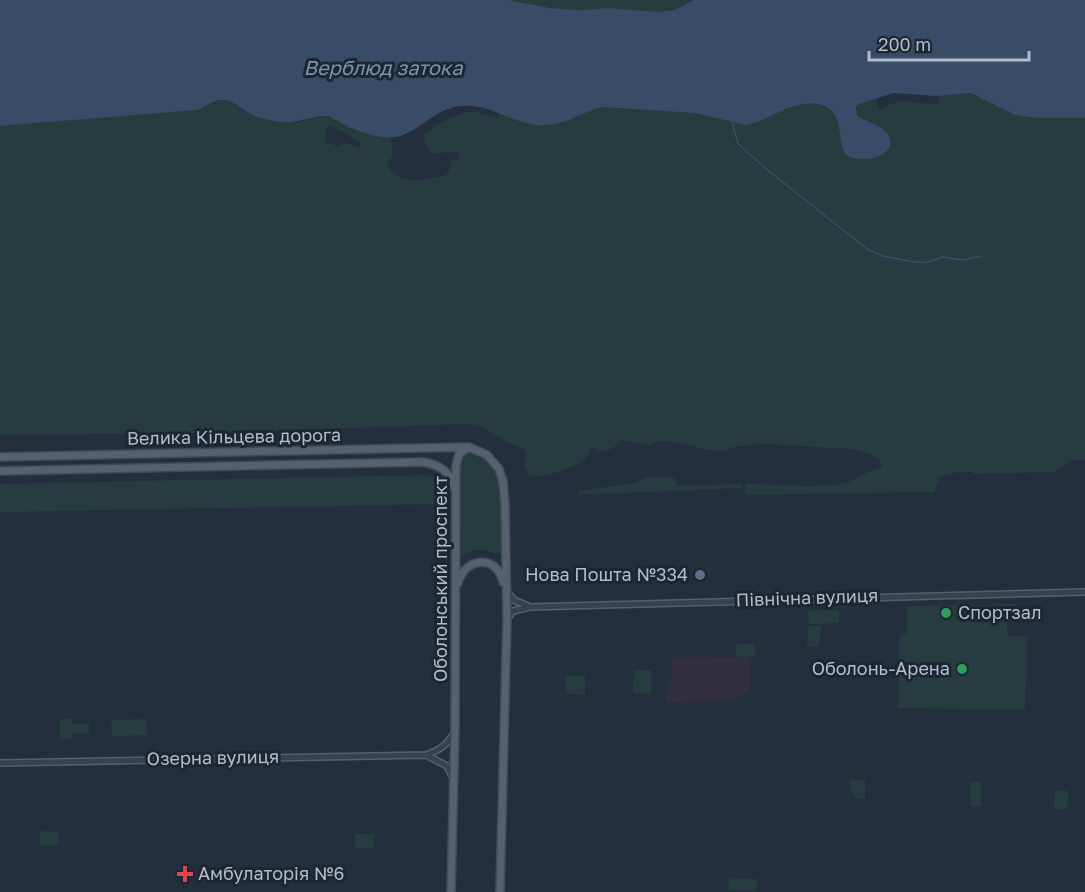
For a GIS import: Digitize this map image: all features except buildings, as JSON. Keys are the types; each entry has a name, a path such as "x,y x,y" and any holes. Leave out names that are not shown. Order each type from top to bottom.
{"main road":[{"name":"Велика Кільцева дорога","path":"0,457 469,447"},
{"name":"Оболонський проспект","path":"451,892 455,731 456,460 461,452 469,447"},
{"path":"469,447 491,458 502,474 505,505 507,619 500,892"},
{"name":"Велика Кільцева дорога","path":"0,471 423,462 442,467 448,473 455,489"},
{"path":"456,591 462,572 470,565 482,562 490,564 500,573 506,591"}],"street":[{"path":"506,591 514,600 530,607"},
{"name":"Північна вулиця","path":"507,619 513,611 530,607 1085,592"},
{"path":"426,755 440,750 455,731"},
{"path":"426,755 447,766 454,781"},
{"name":"Озерна вулиця","path":"0,763 426,755"}],"shaded area":[{"path":"673,657 749,658 749,690 735,700 666,702"}],"green space":[{"path":"509,0 693,0 675,10 658,12 608,8 580,10 550,8"},
{"path":"970,93 1015,115 1039,118 1085,118 1085,460 1071,460 1056,472 973,474 972,472 959,472 940,476 934,492 746,495 745,484 835,485 850,482 881,468 882,465 880,460 870,454 853,449 762,444 734,447 722,451 708,450 683,443 659,441 650,446 622,440 605,451 598,452 592,446 585,459 566,469 542,476 529,476 525,466 526,453 523,448 509,443 484,428 469,424 191,433 0,435 0,126 197,110 223,100 271,121 299,122 326,116 355,130 390,138 393,155 387,164 391,171 404,179 422,180 446,175 449,172 450,160 458,160 460,156 457,151 433,154 426,147 424,135 445,121 468,112 497,118 499,112 536,125 558,124 601,107 694,113 746,125 798,104 855,113 859,104 876,98 878,108 882,110 889,105 903,102 939,103 940,98 937,96","holes":["329,126 354,139 361,145 360,148 345,143 337,147 326,143 326,128"]},
{"path":"466,452 479,454 484,458 498,479 504,555 475,550 459,556 458,464"},
{"path":"428,475 440,482 445,504 0,512 0,484"},
{"path":"648,477 673,477 678,486 741,484 741,488 579,495 579,491 633,483"},
{"name":"Оболонь-Арена","path":"1016,604 1015,612 1007,613 1007,635 1027,637 1025,710 898,708 899,636 907,634 907,606"},
{"path":"808,610 839,610 839,623 809,624"},
{"path":"808,626 821,626 819,647 807,646"},
{"path":"737,644 755,644 755,657 736,657"},
{"path":"634,670 651,670 651,693 633,693"},
{"path":"566,676 585,676 585,695 566,694"},
{"path":"60,719 72,719 72,724 89,724 89,733 72,733 72,738 60,739"},
{"path":"146,719 146,735 112,736 111,720"},
{"path":"850,779 865,780 865,799 857,799 850,790"},
{"path":"970,782 981,782 981,807 970,806"},
{"path":"1055,790 1068,791 1067,809 1054,809"},
{"path":"40,831 58,832 58,845 40,845"},
{"path":"355,834 374,834 374,848 355,848"},
{"path":"729,878 757,879 757,891 728,891"}],"water":[{"name":"Верблюд затока","path":"0,0 509,0 550,8 580,10 608,8 658,12 675,10 693,0 1085,0 1085,118 1039,118 1015,115 970,93 937,96 893,93 856,107 857,116 885,131 891,142 887,151 877,157 865,159 847,155 843,149 839,126 833,112 816,104 797,105 746,125 694,113 602,107 562,122 536,125 481,107 461,106 444,111 408,133 393,137 378,137 363,133 326,116 287,122 268,120 222,100 212,102 197,110 0,126"}],"waterway":[{"path":"732,122 738,144 867,249 883,256 914,262 929,262 943,257 963,260 981,256"}],"place":[{"name":"Нова Пошта №334","path":"700,575"},
{"name":"Спортзал","path":"946,613"},
{"name":"Оболонь-Арена","path":"962,669"},
{"name":"Амбулаторія №6","path":"185,874"}]}
